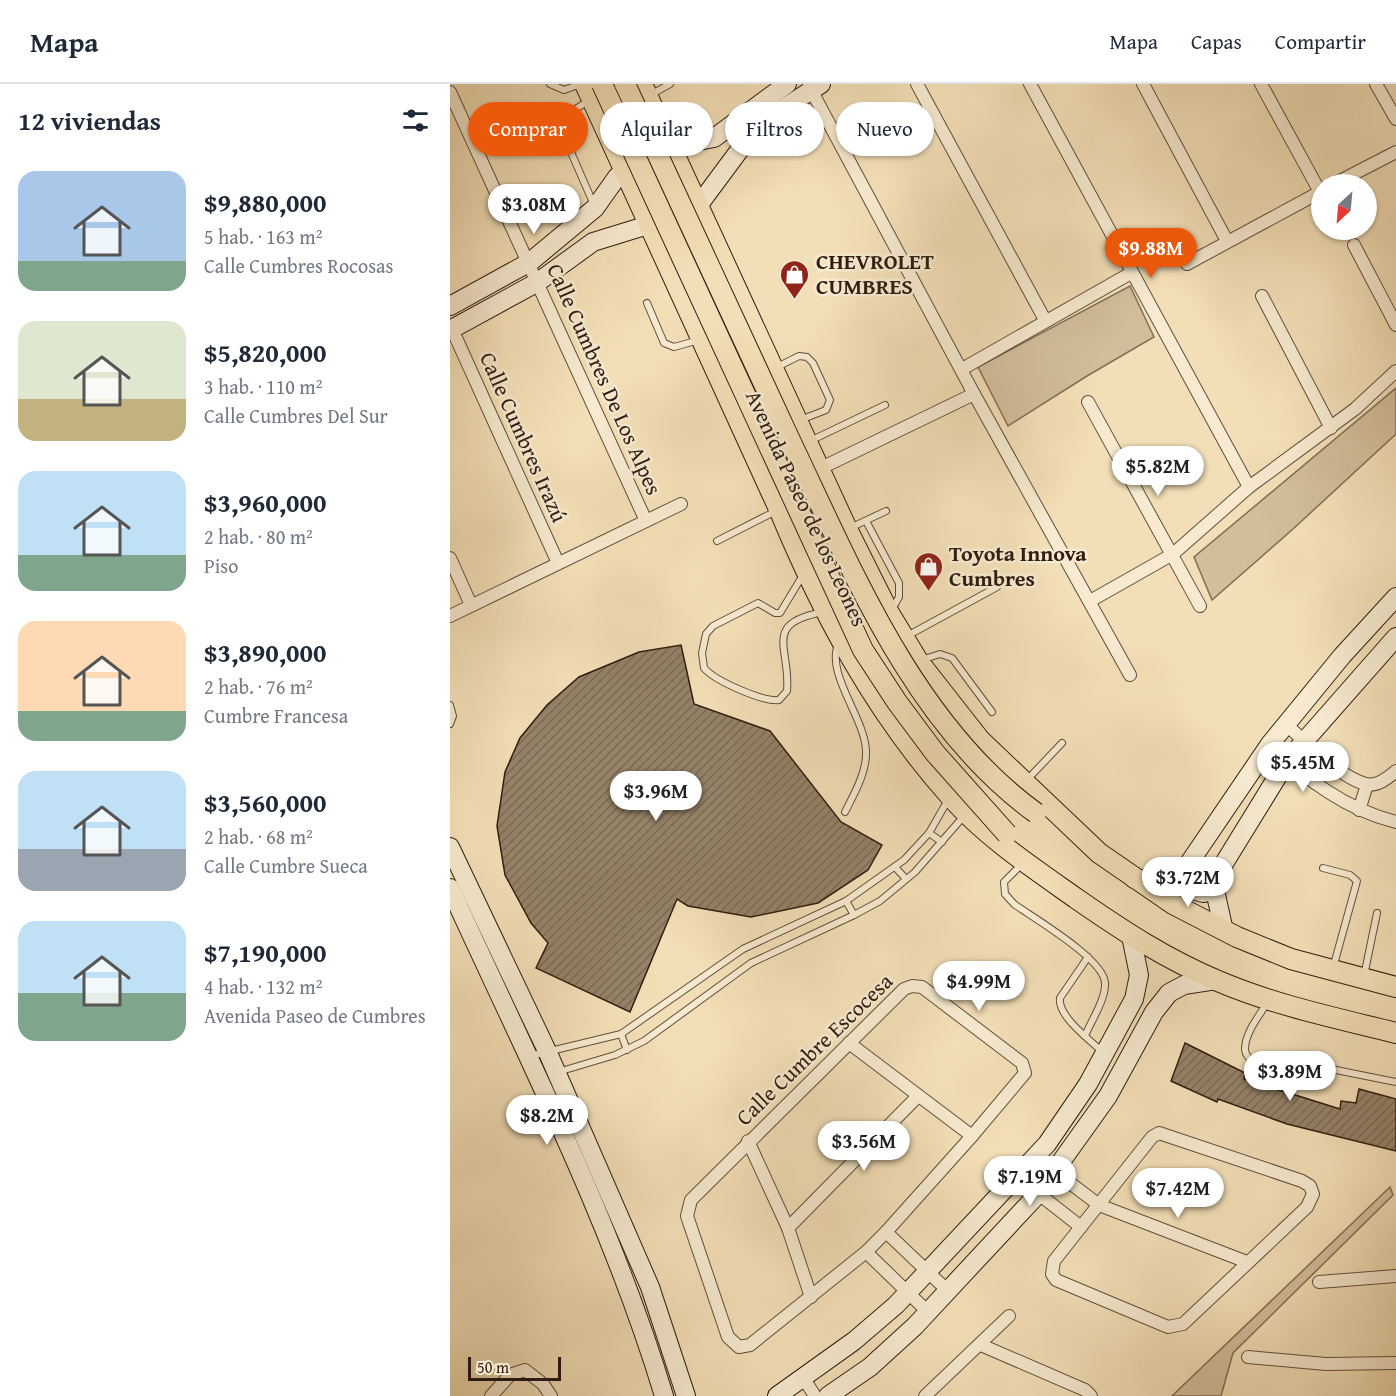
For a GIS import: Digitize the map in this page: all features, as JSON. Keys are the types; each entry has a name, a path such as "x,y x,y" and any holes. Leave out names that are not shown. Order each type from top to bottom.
{"main road":[{"path":"625,84 822,511 889,640 957,736 1002,787 1036,813 1099,853"},
{"path":"592,93 614,121 642,112 646,94"},
{"path":"592,93 863,650 897,702 935,753 1007,834 1022,860"},
{"name":"Avenida Paseo de los Leones","path":"592,93 623,171 668,270 703,339 805,572 840,639 880,705 950,796 1022,860 1131,936 1216,980 1269,999 1396,1033"},
{"name":"Avenida Paseo de los Leones","path":"675,156 847,530 889,613 918,661 980,740 1099,853 1173,904 1224,931 1291,959 1332,972 1396,987"},
{"path":"668,270 675,257 697,246 707,245 722,255"}],"street":[{"path":"713,138 787,84"},
{"path":"918,84 1045,320"},
{"path":"1030,84 1131,273 1250,487"},
{"path":"1143,84 1227,241"},
{"path":"1261,84 1311,174"},
{"path":"1377,84 1396,119"},
{"path":"451,330 538,282 593,242 649,225 698,206 744,144 775,114 813,86 974,394 1130,675"},
{"name":"Calle Cumbres De Los Alpes","path":"450,92 530,262 646,521"},
{"path":"1353,174 1396,152"},
{"path":"450,306 530,262 595,208 623,171 649,156"},
{"path":"1187,264 1311,196"},
{"path":"1354,245 1396,325"},
{"path":"962,369 1131,273"},
{"path":"1262,296 1331,428"},
{"name":"Calle Cumbres Irazú","path":"451,330 558,563"},
{"path":"1090,601 1173,555 1250,487 1331,428 1396,370"},
{"path":"819,469 974,394"},
{"path":"1088,402 1200,606"},
{"path":"450,616 681,504"},
{"path":"450,558 471,605"},
{"path":"1134,879 1160,879 1183,872 1270,744 1396,597"},
{"path":"1183,872 1185,881 1192,890 1204,893 1214,886 1238,838 1287,761 1303,740 1396,637"},
{"path":"1286,724 1331,763 1367,785 1377,784 1396,771"},
{"path":"1270,744 1315,783 1359,810 1396,822"},
{"path":"1315,783 1331,763"},
{"path":"1359,810 1367,785"},
{"path":"450,848 548,1053 650,1287 686,1396"},
{"path":"1214,886 1224,931"},
{"path":"450,888 537,1078 632,1295 664,1396"},
{"path":"783,1395 854,1341 909,1293 1036,1157 1067,1118 1134,999 1139,975 1131,936"},
{"path":"828,1396 870,1366 928,1312 1056,1173 1108,1096 1154,1012 1169,993 1184,985 1216,980"},
{"name":"Calle Cumbre Escocesa","path":"912,986 922,987 1013,1056 1025,1068 1022,1078 972,1136 886,1232 866,1252 812,1297 750,1345 739,1347 728,1336 687,1215 691,1200 748,1141 904,989 912,986"},
{"path":"849,1043 972,1136"},
{"path":"788,1228 918,1095"},
{"path":"1159,1133 1302,1181 1310,1186 1313,1194 1312,1201 1183,1324 1168,1327 1056,1280 1052,1274 1054,1261 1099,1205 1152,1137 1159,1133"},
{"path":"748,1141 788,1228 812,1297"},
{"path":"1036,1157 1099,1205 1247,1262"},
{"path":"1017,1177 1081,1227"},
{"path":"886,1232 948,1291"},
{"path":"866,1252 928,1312"},
{"path":"1319,1282 1396,1276"},
{"path":"925,1396 1009,1316"},
{"path":"981,1345 1085,1390 1091,1396"},
{"path":"1248,1357 1326,1364 1396,1363"},
{"path":"491,1396 510,1376 525,1370 543,1384 551,1396"},
{"path":"804,1380 815,1396"}],"lane":[{"path":"550,84 564,90 592,93"},
{"path":"646,94 670,84"},
{"path":"592,93 563,117 560,127 595,208"},
{"path":"647,303 664,343 674,347 703,339"},
{"path":"773,369 799,356 807,357 813,363 830,399 825,410 797,421"},
{"path":"807,443 885,405"},
{"path":"717,541 779,509"},
{"path":"847,530 886,511"},
{"path":"866,521 899,583 899,597 889,613"},
{"path":"805,572 780,613 775,614 758,603 713,626 702,641 704,668 709,674 763,699 779,700 787,691 783,654 784,636 788,627 802,616 826,612"},
{"path":"904,638 997,587"},
{"path":"840,639 834,660 859,721 866,750 866,762 845,812"},
{"path":"918,661 940,654 952,658 992,712"},
{"path":"450,705 453,716 450,724"},
{"path":"1023,783 1062,744"},
{"path":"527,1057 621,1034 743,949 846,902 895,867 928,832 950,796"},
{"path":"537,1078 627,1050 644,1041 751,963 854,915 880,900 906,879 967,813"},
{"path":"928,832 942,842"},
{"path":"1022,860 1004,882 1005,894 1014,904 1088,957 1098,967 1105,983 1085,1036"},
{"path":"895,867 906,879"},
{"path":"1323,868 1344,872 1357,881 1332,972"},
{"path":"846,902 854,915"},
{"path":"1363,980 1377,913"},
{"path":"1088,957 1063,992 1059,1004 1085,1036 1104,1053"},
{"path":"1269,999 1247,1040 1245,1051 1250,1061 1268,1070 1311,1084 1324,1081 1331,1069 1396,1082"},
{"path":"621,1034 627,1050"}],"shaded area":[{"path":"1130,286 1154,337 1008,426 978,367"},
{"path":"1396,388 1396,434 1212,600 1194,557"},
{"path":"1390,1187 1393,1195 1233,1353 1221,1396 1172,1396"}],"building":[{"path":"681,645 694,704 770,731 841,822 882,845 868,870 818,903 751,917 688,906 677,899 630,1012 536,968 548,943 531,923 505,875 497,826 505,772 520,738 547,705 579,677 639,652"},
{"path":"1185,1043 1245,1073 1244,1079 1340,1109 1341,1101 1356,1103 1359,1089 1396,1099 1396,1151 1287,1124 1218,1099 1217,1102 1171,1081"}],"place":[{"name":"CHEVROLET CUMBRES","path":"795,300"},
{"name":"Toyota Innova Cumbres","path":"928,592"}]}
